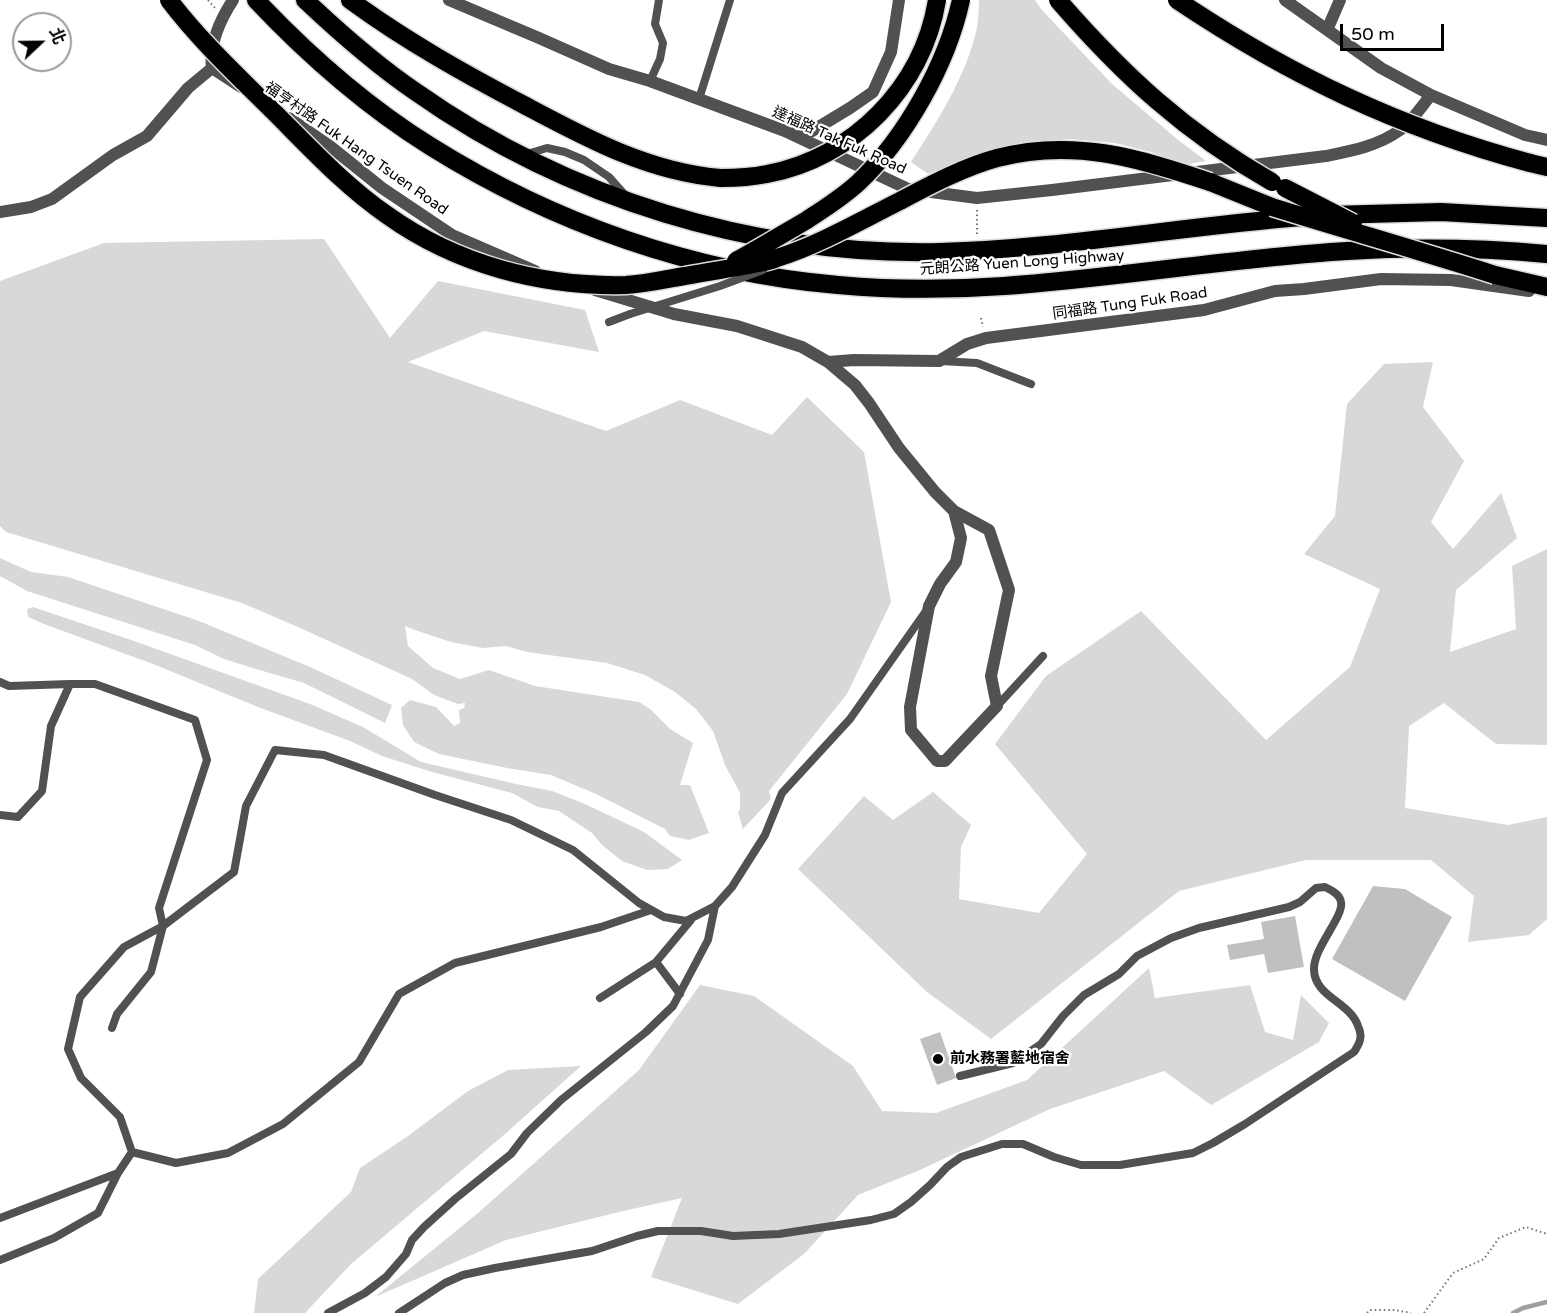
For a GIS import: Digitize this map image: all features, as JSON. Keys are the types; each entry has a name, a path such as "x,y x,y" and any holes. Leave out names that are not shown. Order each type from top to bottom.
{"highway":[{"path":"169,0 218,56 333,170 389,216 444,248 505,271 560,282 629,285 776,259 840,233 903,199 978,165 1015,154 1066,149 1101,152 1145,161 1210,182 1272,207 1393,242 1495,275 1547,288"},
{"name":"元朗公路 Yuen Long Highway","path":"256,0 310,53 359,95 429,146 474,171 547,209 599,231 689,260 749,273 836,285 952,289 1044,282 1347,251 1442,249 1547,254"},
{"name":"元朗公路 Yuen Long Highway","path":"304,0 356,46 415,92 475,130 522,156 633,203 685,220 764,238 803,244 900,252 939,252 1020,247 1262,220 1341,214 1441,212 1547,218"},
{"path":"350,0 442,61 591,140 666,169 721,178 753,176 797,166 833,150 866,127 890,103 916,63 929,33 936,1"},
{"path":"718,271 767,245 826,208 859,182 883,156 905,126 934,74 961,0"},
{"path":"1058,0 1133,80 1191,129 1220,150 1272,182 1393,242"},
{"path":"1177,0 1219,28 1296,73 1381,113 1467,145 1539,165"}],"street":[{"path":"0,212 31,207 52,199 114,155 147,136 188,88 212,68 210,55 215,36 233,0"},
{"name":"達福路 Tak Fuk Road","path":"449,0 609,69 650,81 785,131 908,189 976,198 1314,158 1360,149 1384,140 1402,129 1431,95"},
{"path":"785,131 812,131 873,92 891,52 899,0"},
{"path":"1327,30 1340,0"},
{"path":"1287,6 1327,30 1381,68 1431,95 1525,135 1547,140"},
{"name":"福亨村路 Fuk Hang Tsuen Road","path":"212,68 331,147 382,188 452,235 536,272 674,314 737,326 802,347 828,362 855,385 899,448 954,512"},
{"name":"同福路 Tung Fuk Road","path":"939,361 968,344 986,338 1204,310 1275,291 1381,279 1451,280 1547,293"},
{"path":"828,362 939,361"},
{"path":"954,512 989,530 1009,590 991,676 997,706 945,761 938,761 911,730 910,707 929,606 940,584 956,562 961,538 954,512"}],"lane":[{"path":"650,81 660,59 663,43 655,24 659,0"},
{"path":"699,99 730,0"},
{"path":"609,322 776,265 840,233"},
{"path":"939,361 977,363 1031,384"},
{"path":"132,1152 120,1117 81,1078 68,1049 80,998 124,946 163,926 234,872 246,806 274,750 324,754 511,820 573,850 651,910 664,917 686,921 715,906 732,887 765,835 782,793 850,719 929,606"},
{"path":"997,706 1043,656"},
{"path":"0,682 9,686 95,684 195,720 207,760 159,908 163,926 151,972 117,1014 112,1028"},
{"path":"0,815 18,817 42,791 51,726 70,684"},
{"path":"399,1313 445,1283 463,1275 592,1251 658,1231 701,1231 733,1236 779,1234 871,1220 894,1214 911,1202 947,1167 961,1157 1002,1144 1023,1144 1081,1165 1120,1165 1193,1153 1245,1124 1354,1052 1360,1040 1360,1029 1354,1016 1343,1005 1328,996 1315,982 1314,967 1318,950 1340,913 1342,903 1337,894 1325,887 1316,888 1300,902 1289,907 1199,928 1171,938 1137,956 1119,974 1084,994 1041,1044 1013,1063 960,1076"},
{"path":"328,1313 365,1293 386,1277 406,1254 412,1240 424,1227 511,1154 526,1132 561,1100 646,1032 673,1006 708,940 715,906"},
{"path":"132,1152 176,1163 228,1153 283,1124 359,1062 399,994 455,963 601,927 651,910"},
{"path":"600,998 656,962 692,918"},
{"path":"656,962 680,994"},
{"path":"0,1260 54,1238 98,1213 118,1173 132,1152"},
{"path":"0,1218 118,1173"}],"path":[{"path":"976,198 977,237"},
{"path":"1424,1313 1453,1273 1484,1259 1499,1238 1526,1227 1547,1233"},
{"path":"1367,1313 1370,1310 1395,1310 1411,1313"}],"shaded area":[{"path":"979,0 1035,0 1112,84 1206,161 1183,165 1151,152 1115,143 1071,139 998,149 928,174 911,162 941,114 966,64 977,28"},
{"path":"324,239 390,338 438,281 585,310 599,352 484,331 408,362 606,431 680,400 772,435 807,397 864,452 891,602 847,694 769,791 771,799 743,829 738,812 740,793 725,765 713,731 696,709 675,692 645,675 607,663 527,652 506,646 483,648 451,642 405,626 408,646 433,668 460,679 489,670 535,686 639,702 650,709 670,729 693,743 680,785 690,785 709,833 689,840 670,836 665,829 596,794 551,775 439,754 414,742 403,725 401,708 410,700 436,707 454,726 460,723 459,710 464,708 465,703 458,704 434,695 412,679 242,603 6,532 0,526 0,281 104,243"},
{"path":"1433,362 1423,407 1464,461 1431,522 1453,549 1501,493 1517,538 1456,590 1450,652 1516,629 1512,566 1547,549 1547,745 1496,744 1444,703 1409,726 1405,808 1508,825 1547,817 1547,919 1529,935 1468,942 1474,896 1431,860 1306,860 1179,891 991,1039 927,992 798,869 864,796 893,820 933,792 971,825 961,847 959,899 1039,913 1087,854 995,744 1046,676 1141,611 1266,740 1350,667 1380,589 1304,554 1335,516 1347,404 1384,364"},
{"path":"0,558 31,572 68,577 199,621 310,667 392,705 385,723 304,683 224,659 195,645 27,591 0,576"},
{"path":"33,607 310,704 363,727 421,762 552,791 644,832 682,860 668,869 647,870 622,861 602,845 592,833 559,811 538,807 512,793 382,756 350,741 258,707 153,664 44,624 28,617 27,609"},
{"path":"1149,968 1155,998 1250,985 1265,1032 1293,1040 1301,995 1329,1023 1319,1042 1211,1105 1164,1071 1050,1109 920,1170 858,1195 804,1254 738,1304 651,1277 682,1198 506,1240 375,1297 478,1213 639,1070 700,985 754,996 853,1066 882,1111 936,1113 1027,1080"},
{"path":"581,1066 505,1134 351,1264 305,1313 254,1313 258,1279 351,1192 360,1168 408,1136 468,1091 508,1070"}],"building":[{"path":"1373,886 1405,889 1452,917 1405,1001 1332,959"},
{"path":"1295,916 1304,967 1268,973 1264,954 1230,960 1227,945 1264,939 1261,922"},
{"name":"前水務署藍地宿舍","path":"940,1032 956,1078 937,1085 920,1039"}],"waterway":[{"path":"1513,1313 1547,1302"}],"place":[{"name":"前水務署藍地宿舍","path":"938,1059"}]}
